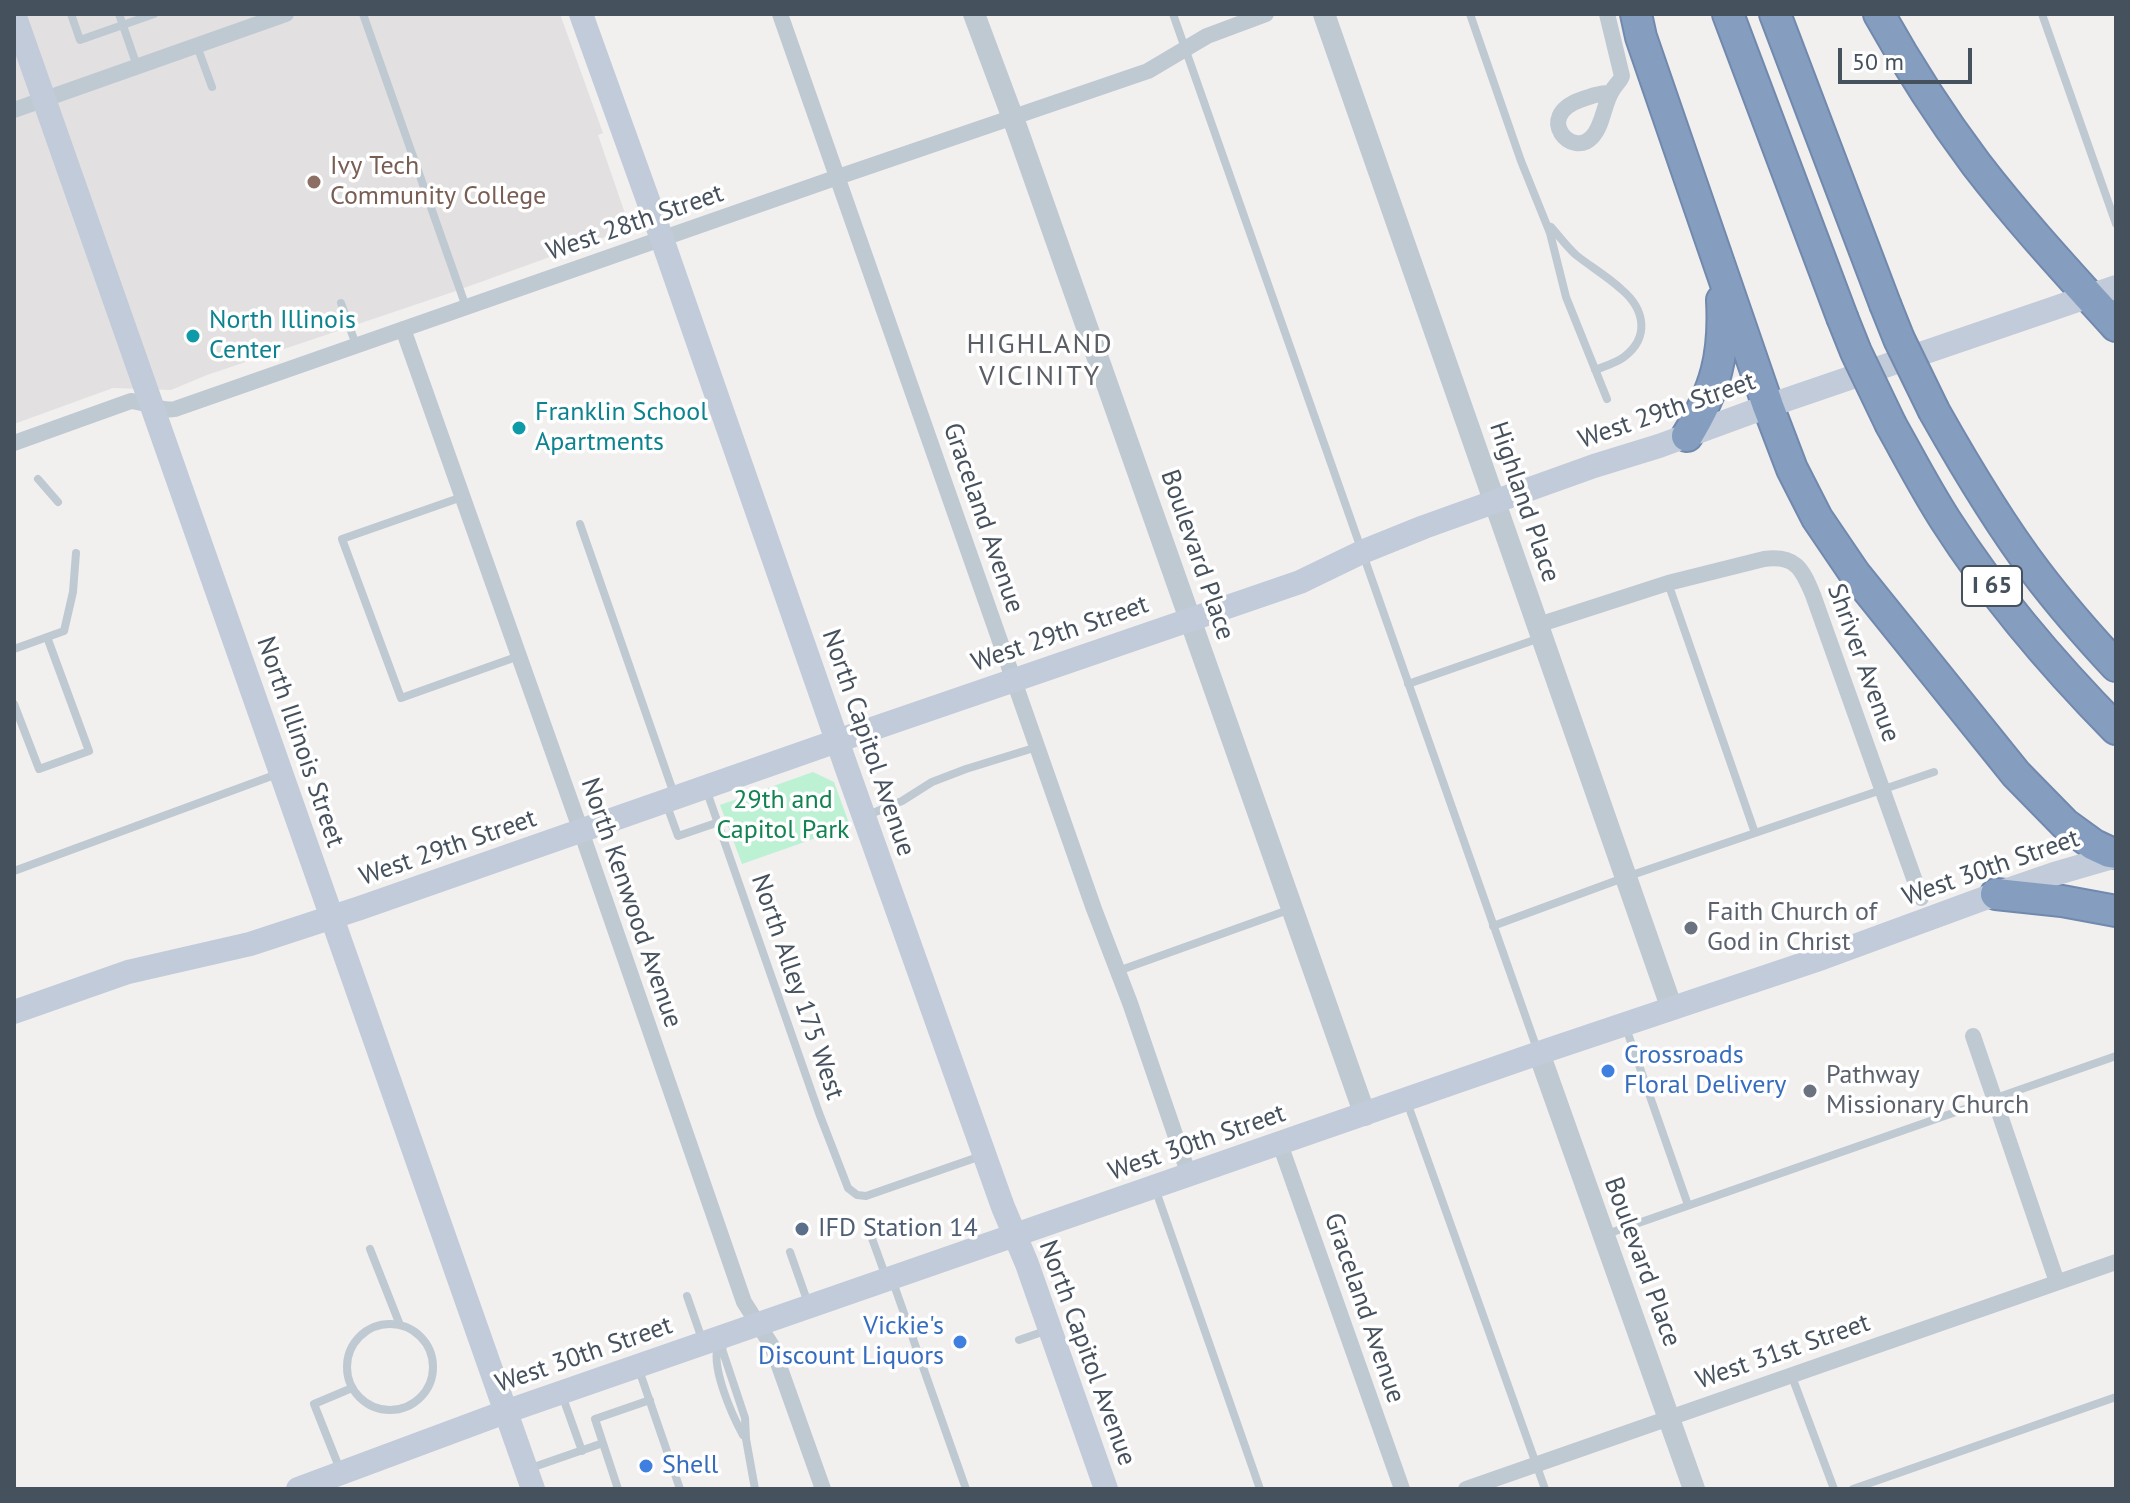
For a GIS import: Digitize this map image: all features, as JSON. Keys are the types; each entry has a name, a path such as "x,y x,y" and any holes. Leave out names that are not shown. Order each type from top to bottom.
{"highway":[{"path":"1636,14 1641,37 1768,406 1808,502 1855,574 2016,774 2053,814 2087,840 2116,855"},
{"name":"I 65","path":"1728,14 1842,317 1891,425 1946,521 1990,583 2037,644 2116,729"},
{"name":"I 65","path":"1775,14 1899,339 1934,411 1962,461 2018,547 2058,600 2116,666"},
{"path":"1879,14 1922,87 1974,161 2017,215 2102,291 2116,326"},
{"path":"1687,436 1703,410 1720,360 1724,331 1721,266"},
{"path":"1996,894 2116,911"}],"main road":[{"name":"North Illinois Street","path":"14,14 529,1480"},
{"name":"North Capitol Avenue","path":"581,14 837,741 1106,1489"},
{"name":"West 29th Street","path":"14,1012 128,972 250,944 706,788 1300,582 1424,527 1594,466 2102,291"},
{"name":"West 30th Street","path":"298,1489 714,1339 2116,855"}],"street":[{"path":"14,110 286,14"},
{"name":"Graceland Avenue","path":"780,14 1189,1175"},
{"name":"Boulevard Place","path":"974,14 1365,1115"},
{"name":"West 28th Street","path":"14,443 131,401 163,410 175,409 1148,71 1207,36 1266,14"},
{"name":"Highland Place","path":"1324,14 1672,1009"},
{"path":"1607,14 1622,76 1610,93"},
{"name":"North Kenwood Avenue","path":"403,329 744,1302 772,1346 823,1489"},
{"name":"Shriver Avenue","path":"1540,631 1668,583 1764,559 1784,558 1798,566 1813,595 1921,898"},
{"path":"1973,1036 2057,1282"},
{"name":"Boulevard Place","path":"1539,1053 1694,1489"},
{"name":"Graceland Avenue","path":"1280,1144 1402,1489"},
{"name":"West 31st Street","path":"1466,1489 2116,1262"}],"lane":[{"path":"71,14 80,40 154,14"},
{"path":"119,14 137,66"},
{"path":"363,14 466,307"},
{"path":"1173,14 1539,1053"},
{"path":"1470,14 1516,147 1550,233 1566,297 1607,399"},
{"path":"2042,14 2116,224"},
{"path":"197,45 212,87"},
{"path":"1544,218 1574,253 1622,289 1639,310 1641,335 1635,347 1621,360 1595,370"},
{"path":"341,303 356,345"},
{"path":"38,479 58,502"},
{"path":"463,496 342,539 401,698 519,656"},
{"path":"580,524 670,800 678,836 719,822"},
{"path":"14,649 64,631 73,592 76,553"},
{"path":"1668,583 1755,833"},
{"path":"1408,684 1540,631"},
{"path":"14,704 39,769 89,751 47,637"},
{"path":"864,816 902,801 932,782 1038,746"},
{"path":"1493,926 1626,877 1934,772"},
{"path":"14,871 281,773"},
{"name":"North Alley 175 West","path":"706,788 848,1188 857,1195 866,1196 985,1155"},
{"path":"1118,971 1292,908"},
{"path":"1625,1025 1688,1205"},
{"path":"1602,1235 2116,1056"},
{"path":"1406,1100 1545,1489"},
{"path":"1154,1187 1260,1489"},
{"path":"870,1233 966,1489"},
{"path":"370,1249 400,1325"},
{"path":"790,1252 810,1307"},
{"path":"687,1296 722,1349 745,1418 755,1489"},
{"path":"400,1325 412,1330 429,1349 433,1362 428,1388 409,1406 383,1410 360,1399 352,1388 347,1377 349,1352 355,1340 375,1326 400,1325"},
{"path":"1019,1340 1050,1330"},
{"path":"638,1366 680,1489"},
{"path":"1791,1374 1834,1489"},
{"path":"341,1473 314,1404 352,1388"},
{"path":"561,1393 582,1451"},
{"path":"1853,1489 2116,1397"},
{"path":"618,1489 595,1419 650,1400"},
{"path":"529,1480 603,1443"}],"shaded area":[{"name":"Ivy Tech Community College","path":"14,14 560,14 603,133 598,135 630,228 171,390 113,388 14,424"}],"green space":[{"name":"29th and Capitol Park","path":"813,772 834,782 850,826 742,864 720,805"}],"place":[{"name":"Ivy Tech Community College","path":"314,182"},
{"name":"North Illinois Center","path":"193,336"},
{"name":"Franklin School Apartments","path":"519,428"},
{"name":"Faith Church of God in Christ","path":"1691,928"},
{"name":"Crossroads Floral Delivery","path":"1608,1071"},
{"name":"Pathway Missionary Church","path":"1810,1091"},
{"name":"IFD Station 14","path":"802,1229"},
{"name":"Vickie's Discount Liquors","path":"960,1342"},
{"name":"Shell","path":"646,1466"}],"district":[{"name":"HIGHLAND VICINITY","path":"1040,361"}]}
